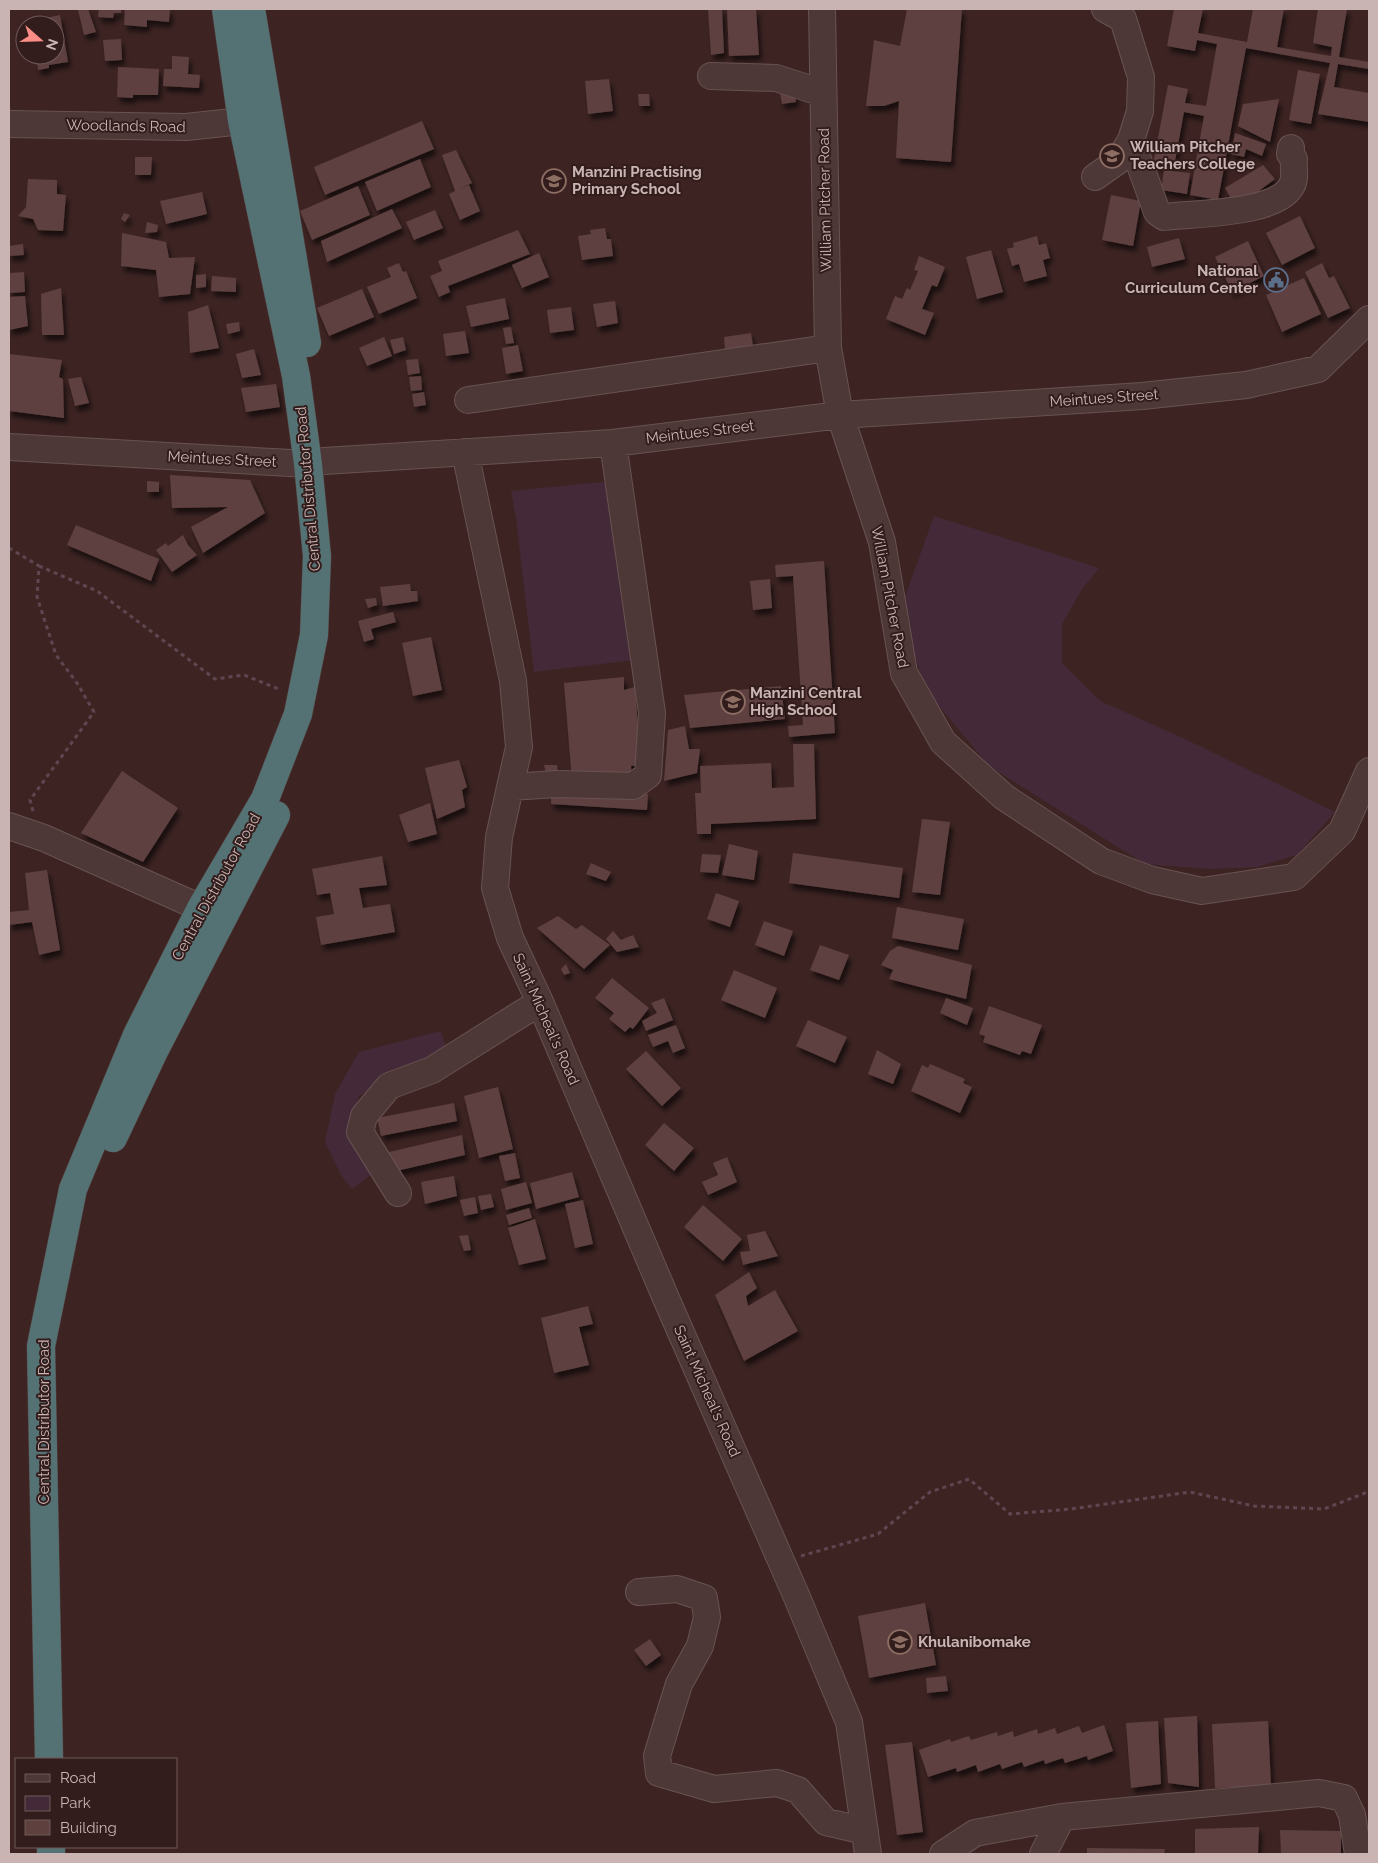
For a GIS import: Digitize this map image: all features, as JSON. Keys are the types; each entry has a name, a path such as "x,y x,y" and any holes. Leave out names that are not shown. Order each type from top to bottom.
{"highway":[{"name":"Central Distributor Road","path":"49,1758 41,1346 56,1265 73,1190 137,1035 211,914 279,809 314,718 330,635 332,556 316,462 242,121 226,9"},
{"name":"Central Distributor Road","path":"64,1758 57,1338 88,1196 150,1060 211,914 265,799 298,714 314,634 317,556 316,462 312,370 251,9"}],"street":[{"name":"William Pitcher Road","path":"822,9 828,348 840,415 882,542 904,674 943,742 1004,797 1101,861 1152,880 1202,891 1294,877 1342,831 1369,771"},
{"path":"1095,177 1119,160 1131,140 1140,111 1141,76 1119,12"},
{"path":"711,76 776,78 822,92"},
{"name":"Woodlands Road","path":"9,124 186,127 242,121"},
{"path":"1131,140 1157,212 1164,217 1220,213 1250,208 1274,200 1286,193 1292,186 1294,159 1290,154 1291,148"},
{"name":"Meintues Street","path":"9,447 316,462 614,443 840,415 1142,396 1246,385 1318,370 1369,319"},
{"path":"468,400 828,348"},
{"path":"510,787 557,784 633,786 648,775 652,713 614,443"},
{"name":"Saint Micheal's Road","path":"465,452 513,681 518,747 499,837 495,888 510,938 540,1002 849,1722 866,1843"},
{"path":"9,826 211,914"},
{"path":"398,1193 360,1132 364,1116 389,1086 432,1070 540,1002"},
{"path":"639,1592 677,1589 704,1598 707,1617 700,1646 679,1684 656,1756 659,1773 714,1790 777,1783 798,1790 826,1822 866,1843"},
{"path":"943,1854 975,1833 1062,1817 1319,1793 1344,1798 1352,1815 1358,1854"},
{"path":"1043,1854 1062,1817"}],"path":[{"path":"9,548 39,566 97,591 215,679 244,675 302,697"},
{"path":"38,837 30,800 94,712 77,683 56,655 37,597 39,566"},
{"path":"781,1562 878,1534 930,1492 969,1479 1010,1514 1071,1509 1190,1492 1254,1506 1324,1509 1365,1493 1369,1496"}],"green space":[{"path":"613,481 634,660 534,672 516,518 511,491"},
{"path":"934,516 1099,568 1082,589 1062,624 1062,663 1100,701 1185,739 1335,812 1297,855 1257,867 1210,869 1145,864 989,766 925,689 901,608"},
{"path":"441,1031 446,1048 359,1096 355,1115 372,1174 352,1189 341,1175 325,1142 335,1094 359,1052"}],"building":[{"path":"88,9 96,32 84,35 78,10"},
{"path":"99,9 121,9 121,13 114,13 113,18 98,17"},
{"path":"125,9 170,9 169,22 147,20 147,27 124,25"},
{"path":"708,9 722,9 724,53 711,55"},
{"path":"727,9 756,9 759,55 729,56"},
{"path":"907,9 962,9 951,162 896,158 899,101 884,106 866,106 874,40 900,46"},
{"path":"1174,9 1203,9 1198,33 1247,42 1253,9 1284,9 1277,47 1331,56 1332,47 1313,43 1318,9 1347,9 1339,57 1369,62 1369,69 1338,64 1334,87 1369,93 1369,122 1318,114 1330,63 1246,48 1218,200 1190,195 1204,116 1184,112 1174,167 1153,164 1168,85 1188,89 1185,103 1206,106 1217,44 1197,40 1195,51 1167,46"},
{"path":"121,39 122,60 105,61 103,40"},
{"path":"65,44 68,62 65,62"},
{"path":"172,56 189,57 188,74 200,75 199,88 163,86 164,69 172,69"},
{"path":"37,65 49,65 49,68 38,70"},
{"path":"118,67 159,69 158,95 133,95 133,98 117,97"},
{"path":"1298,70 1320,74 1311,124 1289,120"},
{"path":"609,79 613,111 588,114 585,81"},
{"path":"795,91 796,102 782,104 780,93"},
{"path":"638,94 649,94 650,106 639,106"},
{"path":"1279,99 1270,142 1238,126 1243,104"},
{"path":"422,121 434,149 325,195 314,167"},
{"path":"1235,133 1266,144 1262,156 1246,149 1244,157 1231,154"},
{"path":"456,150 472,183 459,189 469,185 480,211 460,220 449,194 455,191 442,155"},
{"path":"135,157 152,157 151,175 135,175"},
{"path":"420,159 431,187 377,211 365,182"},
{"path":"1263,165 1275,179 1236,208 1225,188"},
{"path":"1164,170 1190,173 1187,194 1161,190"},
{"path":"28,179 57,180 57,194 66,195 63,231 38,230 33,219 18,216 26,207"},
{"path":"358,186 370,215 312,240 300,211"},
{"path":"202,192 207,214 166,224 160,201"},
{"path":"1111,195 1141,201 1133,246 1102,240"},
{"path":"392,209 402,228 327,262 321,241"},
{"path":"435,210 443,228 414,240 406,222"},
{"path":"124,213 130,215 125,222 121,219"},
{"path":"1300,216 1315,248 1282,265 1266,233"},
{"path":"147,222 158,225 157,232 145,233"},
{"path":"605,228 607,239 611,239 613,256 582,260 578,236 591,234 590,230"},
{"path":"518,230 530,254 448,286 450,292 439,297 430,276 442,271 438,261"},
{"path":"122,233 166,242 169,258 195,257 190,294 159,297 156,270 121,266"},
{"path":"1037,236 1039,245 1046,243 1050,258 1043,260 1047,276 1024,282 1019,264 1012,266 1007,249 1014,247 1013,243"},
{"path":"1179,238 1185,259 1152,267 1147,247"},
{"path":"1248,241 1264,276 1232,292 1215,257"},
{"path":"23,244 24,255 9,256 9,246"},
{"path":"991,250 1003,292 977,299 966,257"},
{"path":"539,253 549,277 522,288 512,265"},
{"path":"919,256 945,267 937,287 932,285 922,309 934,313 925,335 886,319 895,296 902,299 907,288 910,290 918,271 914,270"},
{"path":"399,263 403,272 406,271 417,298 379,314 367,287 391,277 387,268"},
{"path":"1322,263 1329,278 1334,276 1350,308 1328,318 1305,272"},
{"path":"24,272 25,292 10,293 10,273"},
{"path":"206,274 206,287 196,288 196,275"},
{"path":"212,276 236,278 236,292 211,291"},
{"path":"1304,278 1321,314 1282,332 1266,295"},
{"path":"61,288 64,335 42,335 41,294"},
{"path":"362,289 374,317 329,336 317,308"},
{"path":"25,296 28,326 9,330 9,297"},
{"path":"505,298 509,319 471,327 466,306"},
{"path":"615,301 618,323 597,327 593,304"},
{"path":"208,305 219,348 190,353 188,312"},
{"path":"571,307 574,330 550,333 547,310"},
{"path":"239,322 240,331 228,334 226,324"},
{"path":"511,327 514,343 506,344 503,328"},
{"path":"465,331 469,353 446,356 443,334"},
{"path":"751,333 753,346 725,350 724,337"},
{"path":"384,337 392,356 367,366 359,348"},
{"path":"403,337 406,350 394,354 390,340"},
{"path":"518,345 523,371 506,374 502,348"},
{"path":"254,349 261,375 242,378 236,354"},
{"path":"9,354 62,360 59,377 63,379 64,418 9,411"},
{"path":"418,359 420,373 408,375 406,360"},
{"path":"421,376 422,390 411,391 409,377"},
{"path":"81,377 89,403 75,406 68,379"},
{"path":"276,384 280,407 246,412 241,388"},
{"path":"424,392 426,405 414,407 412,394"},
{"path":"170,475 250,480 265,513 203,553 191,527 228,507 172,508"},
{"path":"147,481 159,482 159,492 147,492"},
{"path":"76,525 159,559 151,581 67,545"},
{"path":"183,535 188,545 197,555 172,572 156,550 166,543 168,546"},
{"path":"824,561 835,733 789,737 788,726 803,725 793,576 776,577 775,565"},
{"path":"770,579 772,608 753,610 750,581"},
{"path":"410,584 411,591 417,591 418,601 383,606 380,587"},
{"path":"376,598 377,605 368,608 365,599"},
{"path":"393,612 396,622 371,629 374,639 364,642 358,621"},
{"path":"431,637 442,690 413,696 402,643"},
{"path":"624,677 624,690 635,687 641,765 631,766 632,777 572,781 564,683"},
{"path":"781,686 785,719 690,728 684,695"},
{"path":"685,726 689,749 700,749 697,773 664,781 668,730"},
{"path":"793,744 814,744 816,819 711,824 711,834 697,834 695,793 701,793 700,766 771,763 772,788 794,787"},
{"path":"459,760 467,787 462,790 465,807 437,819 425,768"},
{"path":"544,765 557,765 558,773 546,774"},
{"path":"122,771 178,808 143,862 81,833"},
{"path":"551,788 648,794 647,810 551,804"},
{"path":"430,803 437,834 408,842 399,815"},
{"path":"922,819 950,822 940,895 912,892"},
{"path":"729,844 758,851 754,880 722,875"},
{"path":"793,853 903,868 899,898 789,883"},
{"path":"702,854 721,855 718,873 700,872"},
{"path":"382,856 387,885 359,888 363,908 390,904 395,932 321,945 316,917 334,914 330,893 317,895 312,869"},
{"path":"591,863 611,872 606,881 586,874"},
{"path":"47,870 60,950 39,955 32,922 9,925 9,912 29,910 25,873"},
{"path":"716,893 739,901 730,927 707,919"},
{"path":"897,907 964,919 958,950 892,938"},
{"path":"558,916 576,929 582,925 610,945 584,969 537,928"},
{"path":"764,921 793,931 784,956 755,945"},
{"path":"613,931 621,940 633,935 639,947 617,952 606,939"},
{"path":"820,945 849,955 839,980 810,970"},
{"path":"898,946 972,965 966,999 889,979 893,970 881,965 890,951"},
{"path":"566,964 570,973 564,975 561,969"},
{"path":"734,970 777,988 765,1018 721,1000"},
{"path":"612,978 649,1008 633,1029 630,1027 625,1032 609,1019 614,1013 595,998"},
{"path":"664,998 673,1020 646,1031 642,1021 657,1013 651,1003"},
{"path":"946,998 973,1008 967,1025 940,1013"},
{"path":"989,1006 1042,1025 1031,1054 1022,1051 1020,1055 983,1042 985,1036 979,1034"},
{"path":"808,1020 847,1037 835,1063 796,1046"},
{"path":"676,1025 685,1048 673,1053 668,1041 653,1047 648,1035"},
{"path":"877,1050 901,1064 893,1084 868,1074"},
{"path":"646,1051 681,1088 662,1106 626,1069"},
{"path":"930,1064 965,1079 963,1083 972,1087 960,1113 911,1091 922,1065 928,1068"},
{"path":"498,1087 513,1149 479,1158 464,1096"},
{"path":"454,1103 457,1121 381,1136 377,1118"},
{"path":"664,1123 694,1148 674,1171 645,1145"},
{"path":"462,1135 465,1155 388,1173 385,1153"},
{"path":"515,1153 520,1178 505,1181 499,1156"},
{"path":"727,1157 737,1182 708,1195 702,1182 718,1175 713,1163"},
{"path":"572,1172 579,1197 536,1209 530,1183"},
{"path":"454,1176 457,1196 425,1204 421,1182"},
{"path":"526,1182 532,1203 506,1210 501,1189"},
{"path":"491,1194 494,1207 481,1210 478,1196"},
{"path":"475,1197 478,1213 464,1216 460,1200"},
{"path":"583,1200 593,1244 575,1248 565,1204"},
{"path":"703,1205 742,1239 723,1261 684,1227"},
{"path":"529,1208 532,1218 509,1225 506,1215"},
{"path":"535,1219 546,1259 519,1265 508,1228"},
{"path":"765,1231 778,1256 743,1265 740,1252 750,1251 747,1235"},
{"path":"468,1235 471,1250 464,1251 459,1236"},
{"path":"749,1272 757,1288 746,1296 748,1306 775,1290 798,1331 744,1361 715,1295"},
{"path":"588,1306 593,1324 579,1327 589,1365 554,1373 541,1318"},
{"path":"925,1603 936,1665 869,1678 858,1616"},
{"path":"650,1639 661,1655 646,1666 634,1650"},
{"path":"946,1676 948,1691 927,1693 926,1678"},
{"path":"1197,1716 1199,1787 1168,1783 1164,1718"},
{"path":"1158,1721 1161,1784 1131,1788 1126,1723"},
{"path":"1268,1721 1271,1786 1215,1788 1212,1724"},
{"path":"1104,1725 1113,1751 1088,1760 1087,1756 1065,1763 1063,1758 1045,1764 1044,1760 1024,1767 1022,1762 1002,1769 1000,1764 978,1772 976,1765 957,1772 956,1768 928,1777 919,1750 950,1739 951,1742 969,1736 971,1740 997,1732 998,1736 1013,1731 1014,1737 1037,1729 1038,1734 1055,1728 1057,1734 1079,1726 1082,1733"},
{"path":"912,1742 923,1832 897,1835 885,1745"},
{"path":"1259,1827 1258,1854 1195,1854 1195,1829"},
{"path":"1280,1830 1341,1831 1341,1854 1281,1854"},
{"path":"1087,1848 1165,1849 1164,1854 1087,1854"}],"place":[{"name":"William Pitcher Teachers College","path":"1112,156"},
{"name":"Manzini Practising Primary School","path":"554,181"},
{"name":"National Curriculum Center","path":"1276,280"},
{"name":"Manzini Central High School","path":"733,702"},
{"name":"Khulanibomake","path":"900,1642"}]}
